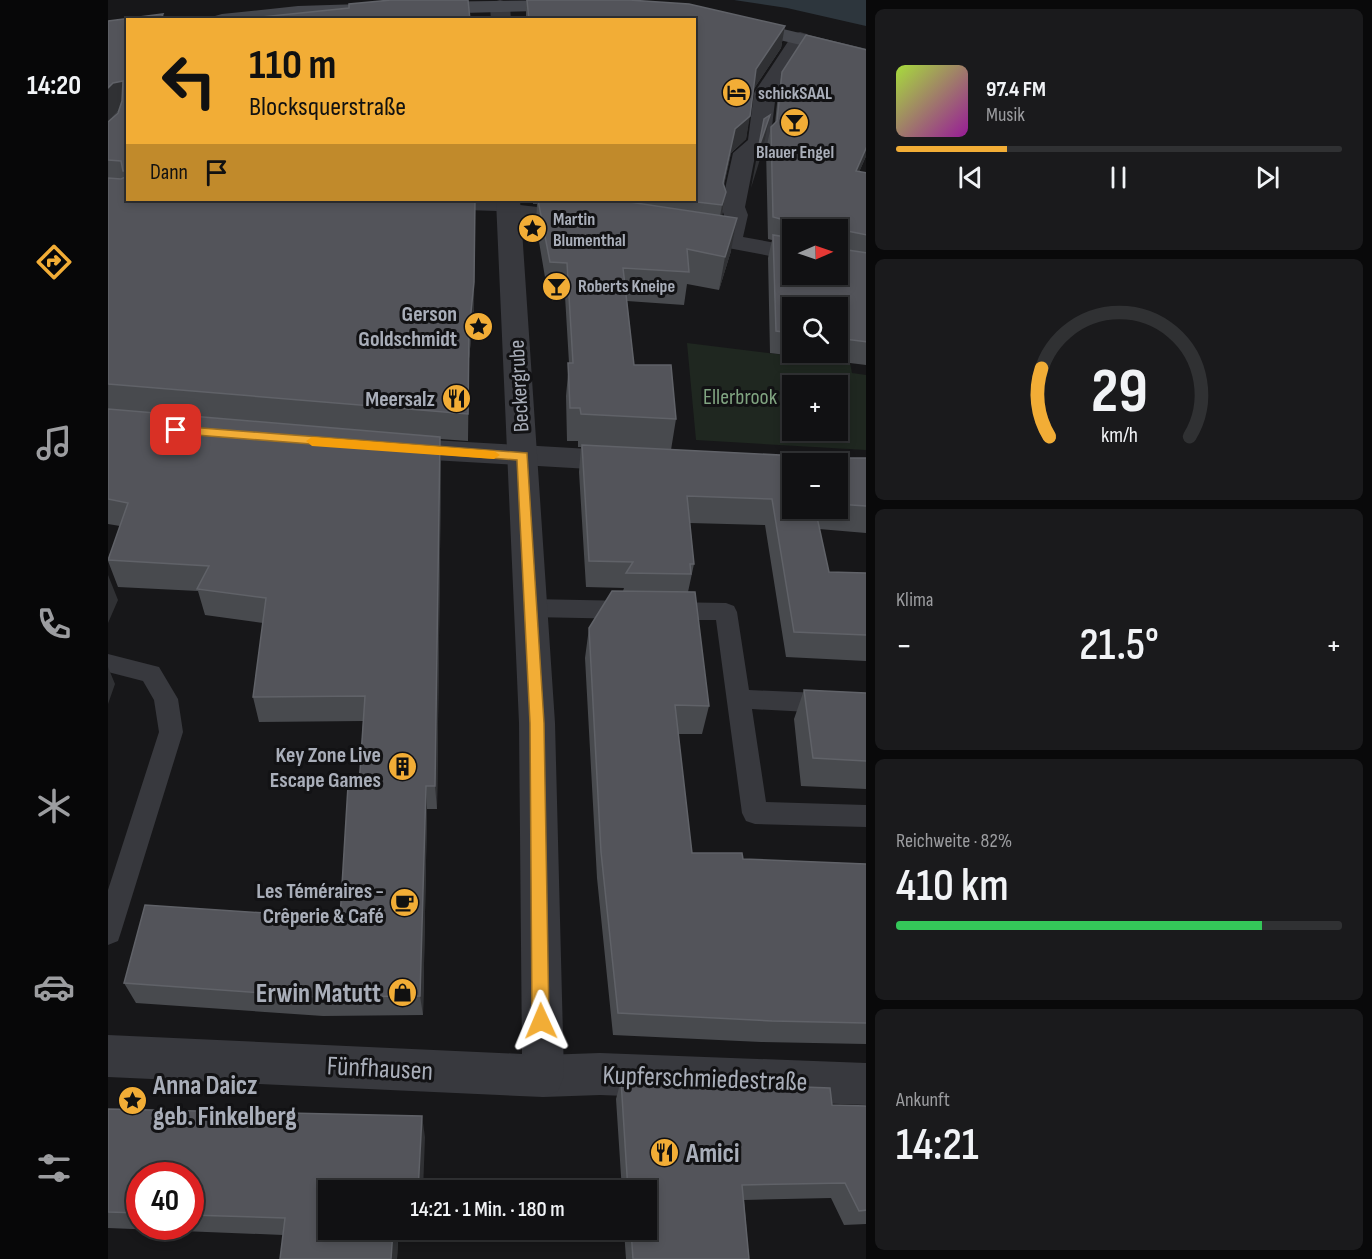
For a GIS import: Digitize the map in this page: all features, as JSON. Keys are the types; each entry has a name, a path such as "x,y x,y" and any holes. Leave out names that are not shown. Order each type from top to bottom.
{"main road":[{"path":"404,9 501,13 591,6"},
{"path":"241,18 298,12 345,15 382,9"},
{"path":"722,21 866,56"}],"street":[{"path":"730,240 736,215 733,207 744,153 759,143 765,93 800,38"},
{"path":"466,205 508,205 532,212 608,222"},
{"name":"Beckergrube","path":"508,205 537,723 543,1076"},
{"path":"662,230 730,240 782,251"},
{"path":"373,446 653,463"},
{"name":"Fünfhausen","path":"108,1056 543,1076"},
{"name":"Kupferschmiedestraße","path":"543,1076 600,1074 866,1084"}],"lane":[{"path":"531,608 726,612 755,813 866,816"},
{"path":"108,663 151,674 166,699 171,732 108,932"},
{"path":"739,699 866,705"}],"green space":[{"name":"Ellerbrook","path":"687,343 782,355 782,363 850,363 852,373 866,375 866,450 696,440"}],"shaded area":[{"path":"734,0 866,0 866,26 787,8"}],"building":[{"path":"391,0 468,0 470,18 251,18 349,8 349,4"},
{"path":"527,0 629,0 689,4 785,26 756,69 750,116 735,129 723,183 726,192 722,205 688,201 696,201 696,18 529,18"},
{"path":"163,14 161,18 132,18"},
{"path":"126,19 126,171 123,171 121,161 108,160 108,122 118,113 122,101 123,81 113,83 108,88 108,21"},
{"path":"806,35 866,50 866,148 856,171 866,173 866,235 848,231 848,219 782,219 773,217 771,127 777,121 782,72"},
{"path":"770,115 758,150 764,119"},
{"path":"126,177 126,201 475,201 468,414 108,384 108,178 121,179"},
{"path":"538,201 623,201 737,218 725,257 687,249 689,272 623,268 634,365 671,365 676,419 581,414 580,408 570,408 568,363 573,363 567,263 550,262"},
{"path":"773,235 782,236 782,285 848,285 848,250 866,253 866,342 848,339 848,297 782,297 782,332 776,331"},
{"path":"108,409 440,437 435,786 426,786 420,996 317,997 124,983 145,905 340,918 348,786 359,786 365,696 253,697 266,598 197,589 209,566 108,560 128,503 108,499"},
{"path":"582,445 782,455 782,519 817,519 829,572 866,573 866,635 794,632 772,499 687,496 694,564 690,564 691,574 626,573 633,562 589,561"},
{"path":"848,458 866,458 866,506 848,505"},
{"path":"612,591 695,592 709,706 675,705 692,853 742,853 743,859 866,864 866,1023 772,1021 618,1013 601,852 589,628"},
{"path":"804,690 866,693 866,761 813,758"},
{"path":"621,1080 830,1088 832,1105 866,1106 866,1210 859,1211 845,1183 742,1185 749,1259 633,1259 632,1240 657,1240 657,1180 627,1180"},
{"path":"108,1109 422,1116 419,1180 318,1180 318,1240 392,1240 391,1259 280,1259 285,1218 204,1215 204,1162 126,1162 126,1213 108,1212"}],"slow traffic":[{"path":"312,441 494,455"}],"place":[{"name":"schickSAAL","path":"737,93"},
{"name":"Blauer Engel","path":"795,123"},
{"name":"Martin Blumenthal","path":"532,229"},
{"name":"Roberts Kneipe","path":"557,286"},
{"name":"Gerson Goldschmidt","path":"478,326"},
{"name":"Meersalz","path":"456,398"},
{"name":"Key Zone Live Escape Games","path":"402,767"},
{"name":"Les Téméraires - Crêperie & Café","path":"405,903"},
{"name":"Erwin Matutt","path":"402,993"},
{"name":"Anna Daicz geb. Finkelberg","path":"132,1101"},
{"name":"Amici","path":"665,1153"}],"route":[{"path":"176,430 522,456 537,723 541,1021"}]}
